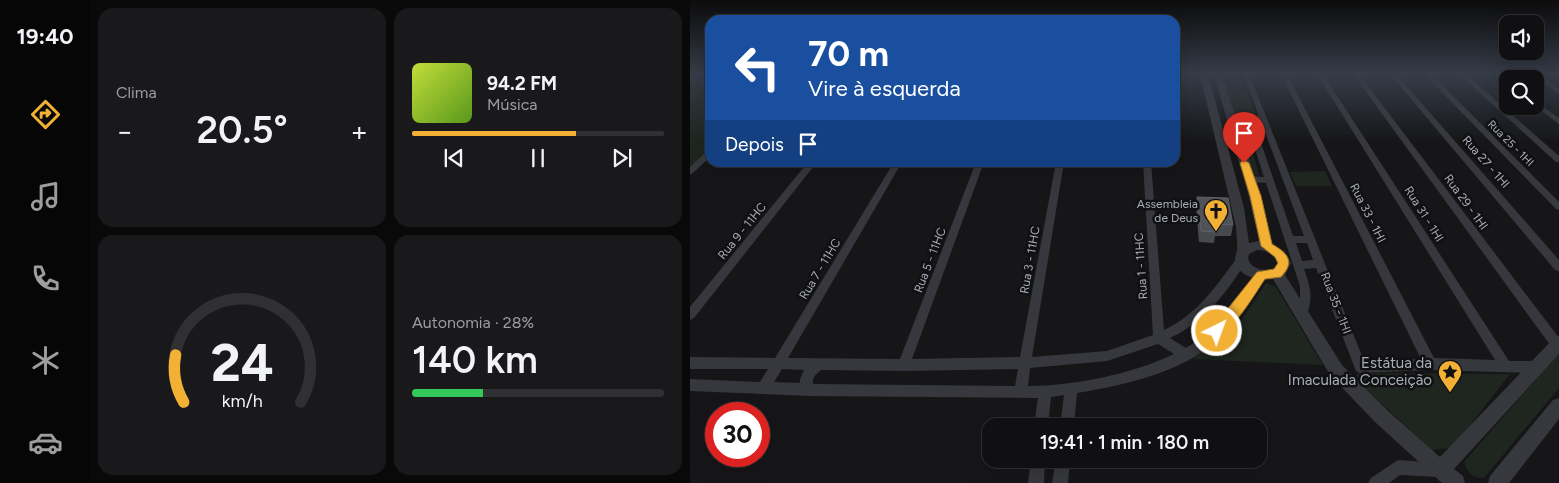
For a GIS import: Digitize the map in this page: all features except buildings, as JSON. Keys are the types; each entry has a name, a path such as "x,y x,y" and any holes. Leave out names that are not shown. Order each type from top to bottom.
{"street":[{"path":"690,363 904,365 1025,363 1107,356 1159,338 1178,329 1198,314 1215,296 1242,256 1255,245 1266,246 1277,251 1283,259 1283,267 1277,274 1261,275 1248,270 1242,256 1242,227 1238,208 1210,97 1222,100 1226,98 1256,196 1266,246"},
{"name":"Rua 35 - 1HI","path":"1255,97 1360,367 1430,364 1538,367"},
{"name":"Rua 33 - 1HI","path":"1295,97 1430,364"},
{"name":"Rua 31 - 1HI","path":"1334,97 1506,367"},
{"name":"Rua 29 - 1HI","path":"1373,97 1558,344"},
{"name":"Rua 27 - 1HI","path":"1412,97 1559,267"},
{"name":"Rua 25 - 1HI","path":"1449,97 1559,207"},
{"path":"1487,97 1559,160"},
{"path":"1214,111 1218,109 1229,111"},
{"path":"1544,110 1559,122"},
{"path":"1262,113 1257,143 1268,180 1306,286 1306,301 1302,313"},
{"path":"1257,143 1273,143"},
{"path":"690,171 705,158"},
{"name":"Rua 9 - 11HC","path":"690,315 809,167"},
{"name":"Rua 7 - 11HC","path":"764,388 895,167"},
{"name":"Rua 5 - 11HC","path":"904,365 978,167"},
{"name":"Rua 3 - 11HC","path":"1020,392 1059,167"},
{"name":"Rua 1 - 11HC","path":"1147,167 1159,338"},
{"path":"1250,180 1268,180"},
{"path":"1256,196 1274,197"},
{"path":"1290,240 1311,239"},
{"path":"1300,265 1320,264"},
{"path":"1277,274 1336,370 1381,416 1456,483"},
{"path":"690,385 809,390 1020,392 1045,392 1071,388 1135,375 1172,362 1206,342 1229,320 1261,275"},
{"path":"1159,338 1185,354"},
{"path":"1440,470 1558,344"},
{"path":"809,390 805,383 806,378 818,365"},
{"path":"1068,418 1071,388"},
{"path":"1042,418 1045,392"},
{"path":"1498,483 1559,406"},
{"path":"1376,483 1398,467 1440,470"},
{"path":"1036,483 1037,468"},
{"path":"1060,483 1062,468"}],"shaded area":[{"path":"690,97 705,97 705,161 690,175"},
{"path":"1230,97 1249,97 1256,114 1250,140 1259,176 1252,174"},
{"path":"1325,171 1332,186 1296,186 1290,172"},
{"path":"1266,283 1276,287 1323,365 1193,359 1220,339 1243,318"},
{"path":"1559,353 1559,388 1484,478 1471,474 1464,462"},
{"path":"1358,373 1510,374 1452,448 1432,450 1355,379"}],"place":[{"name":"Assembleia de Deus","path":"1216,232"},
{"name":"Estátua da Imaculada Conceição","path":"1450,393"}],"route":[{"path":"1217,331 1229,320 1261,275 1270,276 1277,274 1281,271 1284,263 1277,251 1266,246 1256,196 1244,163"}]}
